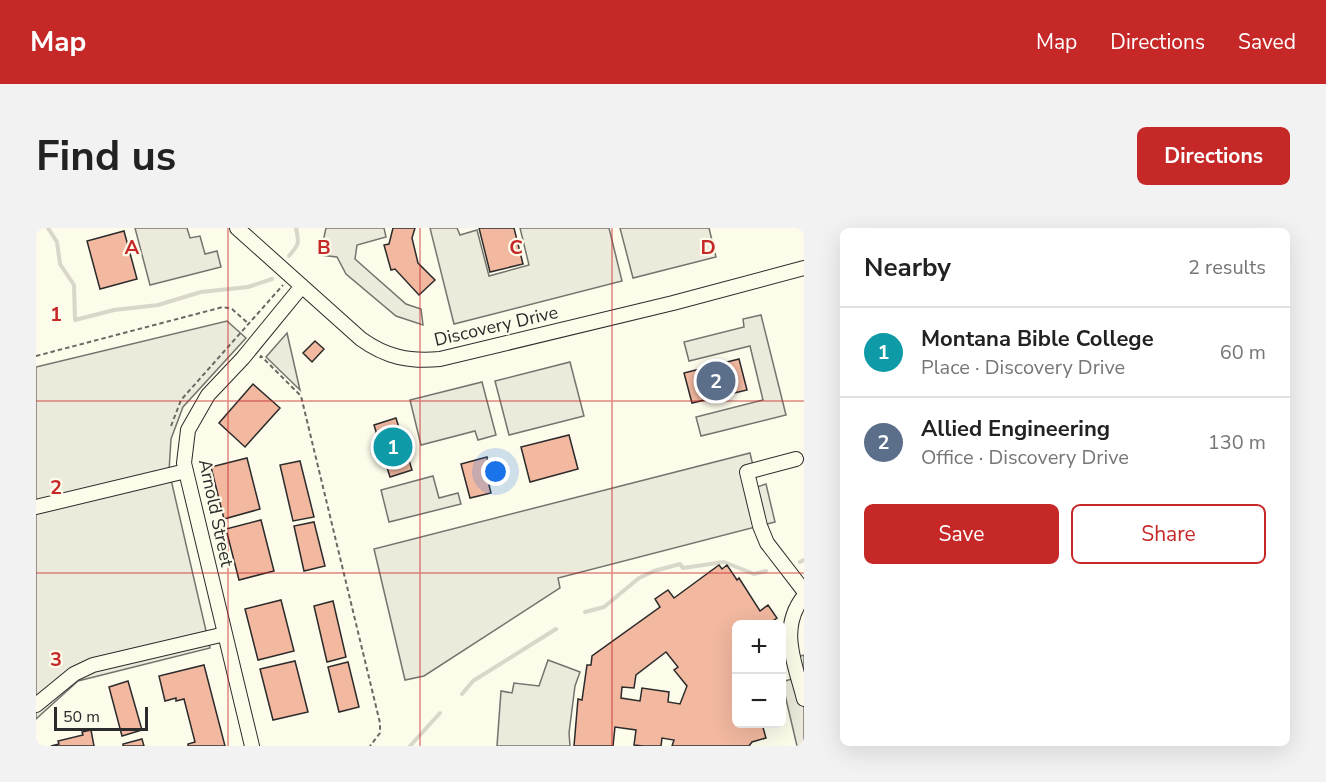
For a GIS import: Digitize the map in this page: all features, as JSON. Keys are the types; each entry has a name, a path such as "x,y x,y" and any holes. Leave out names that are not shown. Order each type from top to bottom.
{"street":[{"name":"Discovery Drive","path":"237,228 361,339 375,348 402,359 416,361 457,355 673,303 804,268"},
{"name":"Arnold Street","path":"252,746 184,463 188,430 208,395 243,358 302,286"},
{"path":"796,459 747,472 760,526 767,543 804,591"},
{"path":"36,507 186,471"},
{"path":"804,596 796,606 790,621 789,640 804,699"},
{"path":"36,705 74,674 93,665 225,634"}],"path":[{"path":"171,426 181,400 291,276"},
{"path":"36,356 223,307 232,309 249,324"},
{"path":"257,361 261,356 301,396 380,723 380,733 370,746"}],"shaded area":[{"path":"135,228 187,228 190,238 200,236 205,254 217,251 221,267 150,285"},
{"path":"326,228 384,228 386,237 357,245 355,259 406,304 421,309 423,325 396,316 346,274 337,257 320,255"},
{"path":"430,228 457,228 460,235 477,230 489,276 529,265 520,228 609,228 622,281 454,324"},
{"path":"620,228 709,228 716,257 633,278"},
{"path":"761,315 786,415 701,436 696,417 763,400 750,346 689,361 684,342 744,327 743,319"},
{"path":"227,321 246,338 183,407 171,439 169,471 210,648 78,681 36,719 36,367"},
{"path":"287,333 300,390 266,357"},
{"path":"570,362 584,416 509,435 495,381"},
{"path":"482,382 496,435 478,440 475,431 421,445 410,400"},
{"path":"750,453 754,470 751,489 766,484 775,522 558,578 560,588 424,676 405,680 374,549"},
{"path":"433,476 439,498 458,493 461,504 389,522 381,490"},
{"path":"804,655 804,746 797,746 786,699 786,681 798,677 794,658"},
{"path":"548,660 580,672 575,686 569,733 570,746 497,746 501,691 512,693 514,683 539,686"}],"building":[{"path":"393,228 415,228 412,238 418,263 435,280 419,295 395,269 391,270 384,245 389,244"},
{"path":"479,228 514,228 523,264 490,272"},
{"path":"124,231 137,279 100,289 87,241"},
{"path":"315,341 324,349 312,362 303,353"},
{"path":"739,359 747,390 692,403 684,373"},
{"path":"253,384 280,408 245,447 219,423"},
{"path":"396,418 412,470 390,477 374,425"},
{"path":"569,435 578,469 530,482 521,447"},
{"path":"487,457 488,464 497,462 502,481 489,485 491,493 470,498 461,464"},
{"path":"247,458 260,509 224,519 211,467"},
{"path":"300,461 314,517 293,521 280,465"},
{"path":"261,520 274,571 239,580 226,529"},
{"path":"314,522 325,566 304,571 294,526"},
{"path":"719,565 722,569 727,565 737,580 739,578 760,611 768,605 777,618 774,620 732,620 732,728 763,728 766,738 752,742 749,746 672,746 674,740 662,738 661,746 643,746 634,745 636,730 615,727 613,746 574,746 578,699 582,700 587,665 591,665 592,656 660,607 655,599 668,590 674,598","holes":["666,652 678,667 674,670 687,686 680,704 668,702 669,692 642,688 640,701 621,698 622,687 634,688 636,675"]},
{"path":"281,600 294,651 258,660 245,609"},
{"path":"333,601 346,657 327,662 314,606"},
{"path":"295,661 308,712 273,720 260,669"},
{"path":"348,662 359,707 339,712 328,667"},
{"path":"204,665 225,746 188,746 195,742 184,699 176,701 176,698 165,701 159,676"},
{"path":"128,681 142,730 122,736 109,687"},
{"path":"91,730 94,746 51,746 59,744 58,741 83,735 82,732"},
{"path":"142,739 144,746 123,746 123,744"}],"waterway":[{"path":"48,228 57,242 60,264 74,285 75,320 114,310 158,305 201,292 248,287 272,279"},
{"path":"289,256 298,243 296,228"},
{"path":"800,562 804,560"},
{"path":"585,612 604,607 639,578 680,564 683,568 724,562 754,574 766,571"},
{"path":"462,694 473,681 556,629"},
{"path":"410,746 440,713"}],"place":[{"name":"Allied Engineering","path":"716,381"},
{"name":"Montana Bible College","path":"393,447"}]}
